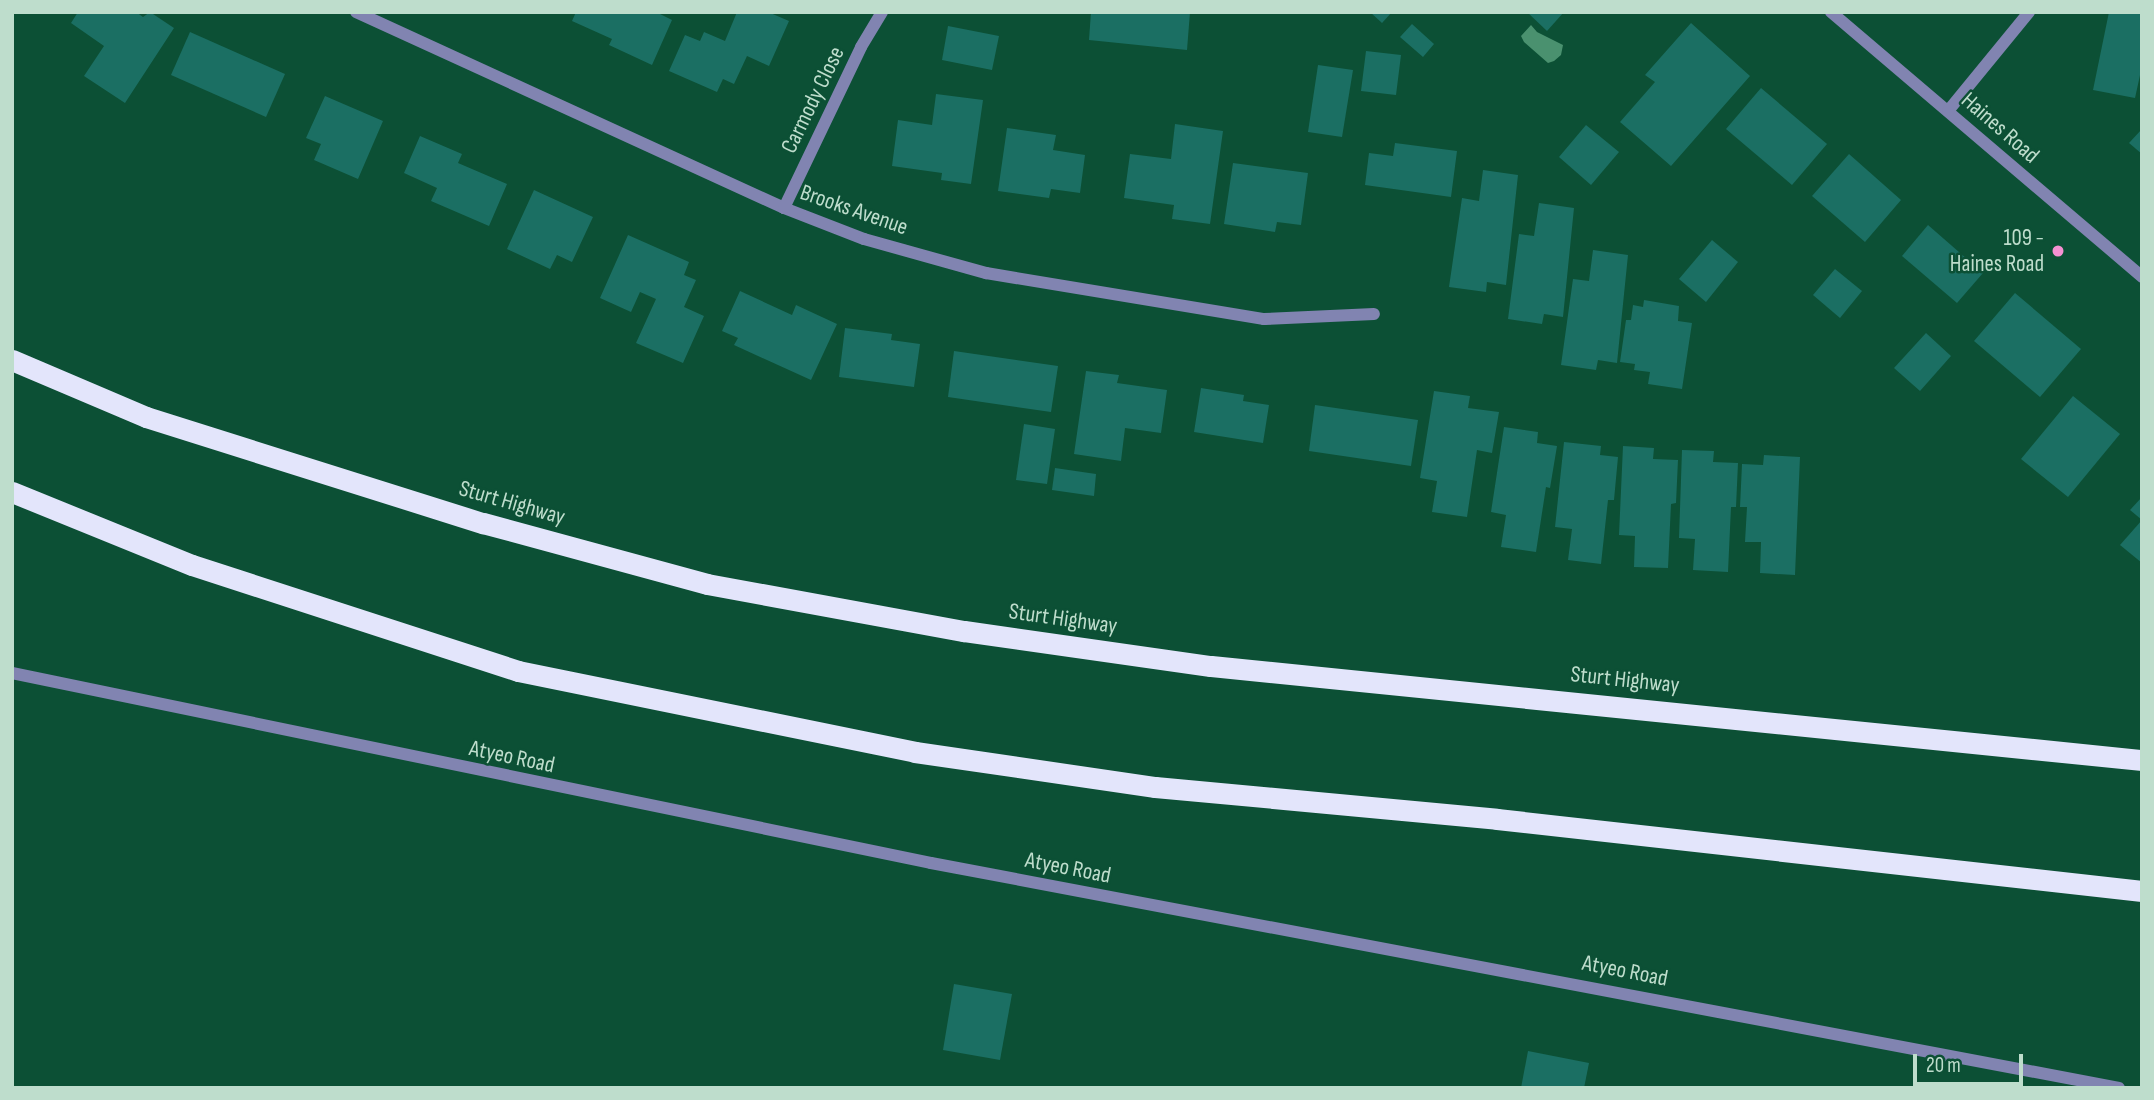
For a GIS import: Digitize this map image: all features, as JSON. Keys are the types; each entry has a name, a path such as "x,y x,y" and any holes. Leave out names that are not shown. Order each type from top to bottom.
{"highway":[{"name":"Sturt Highway","path":"12,360 146,417 484,523 707,584 964,631 1211,666 2142,760"},
{"path":"12,492 192,565 518,671 915,752 1155,787 1510,821 2142,891"}],"street":[{"name":"Brooks Avenue","path":"356,12 784,208 864,239 986,273 1264,319 1374,314"},
{"name":"Carmody Close","path":"784,208 861,47 882,12"},
{"name":"Haines Road","path":"1831,12 2142,277"},
{"path":"1948,111 2029,12"},
{"name":"Atyeo Road","path":"12,673 932,863 2119,1088"}],"shaded area":[{"path":"1531,25 1537,32 1563,45 1561,55 1554,61 1548,63 1524,42 1521,36"}],"building":[{"path":"78,12 136,12 143,17 150,12 174,28 125,103 84,76 104,46 71,23"},
{"path":"576,12 656,12 672,20 652,65 609,45 612,39 572,21"},
{"path":"737,12 768,12 789,21 769,66 747,56 734,84 723,79 717,92 669,71 685,35 700,41 704,32 725,41"},
{"path":"1091,12 1190,12 1187,50 1089,40"},
{"path":"1370,12 1392,12 1382,23"},
{"path":"1527,12 1564,12 1547,31"},
{"path":"2109,12 2142,12 2142,66 2135,98 2093,90"},
{"path":"1691,23 1750,76 1671,166 1620,122 1655,82 1645,75"},
{"path":"1412,24 1434,44 1423,57 1400,37"},
{"path":"948,26 999,36 992,70 942,60"},
{"path":"190,32 285,74 266,117 171,75"},
{"path":"1366,51 1401,55 1396,95 1361,91"},
{"path":"1318,65 1353,70 1342,137 1308,132"},
{"path":"1761,88 1827,144 1792,185 1726,129"},
{"path":"936,94 983,100 971,184 941,180 942,173 892,166 898,120 932,125"},
{"path":"325,96 383,121 358,179 314,160 321,144 306,138"},
{"path":"1175,124 1223,131 1210,224 1172,219 1174,205 1124,198 1130,154 1171,159"},
{"path":"1586,125 1619,152 1591,185 1559,157"},
{"path":"1007,128 1056,135 1053,150 1085,155 1080,193 1051,189 1049,198 998,191"},
{"path":"2142,129 2142,154 2129,143"},
{"path":"420,136 462,154 458,163 507,184 489,226 431,201 437,188 404,173"},
{"path":"1395,143 1457,151 1451,197 1365,185 1369,153 1393,156"},
{"path":"1849,154 1901,200 1865,242 1812,196"},
{"path":"1233,163 1308,173 1301,225 1277,222 1275,232 1224,224"},
{"path":"1483,170 1518,175 1506,285 1487,282 1486,292 1449,287 1462,198 1479,201"},
{"path":"534,190 593,217 572,262 557,255 550,269 507,249"},
{"path":"1539,203 1574,208 1563,317 1544,314 1542,324 1508,319 1519,234 1534,236"},
{"path":"1928,225 1983,273 1957,303 1902,256"},
{"path":"628,235 689,262 684,275 696,280 684,307 704,316 683,363 636,343 656,299 640,292 631,312 600,298"},
{"path":"1712,240 1738,262 1706,302 1679,279"},
{"path":"1593,250 1628,255 1617,363 1598,360 1596,370 1561,365 1573,279 1589,281"},
{"path":"1835,269 1862,291 1840,318 1813,295"},
{"path":"740,291 792,315 796,305 837,324 811,380 734,345 738,338 722,331"},
{"path":"2015,293 2081,349 2040,397 1974,341"},
{"path":"1644,300 1679,306 1678,321 1692,323 1682,389 1648,384 1650,372 1634,370 1635,364 1620,362 1626,320 1631,320 1633,305 1643,307"},
{"path":"845,328 892,334 891,340 920,344 914,387 839,377"},
{"path":"1926,333 1951,356 1920,391 1894,368"},
{"path":"954,351 1058,366 1051,412 948,397"},
{"path":"1086,371 1119,375 1117,383 1167,390 1161,433 1125,428 1121,461 1074,454"},
{"path":"1201,388 1244,395 1243,401 1269,405 1263,443 1194,432"},
{"path":"1434,391 1470,396 1468,408 1499,412 1492,453 1477,450 1467,517 1432,512 1437,481 1420,478"},
{"path":"2073,396 2120,434 2068,497 2021,459"},
{"path":"1315,405 1418,420 1411,466 1309,451"},
{"path":"1024,424 1055,429 1047,484 1016,480"},
{"path":"1504,427 1538,432 1537,443 1557,446 1550,488 1546,487 1536,552 1501,547 1506,515 1491,512"},
{"path":"1564,442 1601,446 1600,455 1618,457 1614,500 1608,500 1601,564 1568,560 1572,529 1555,527"},
{"path":"1623,446 1654,448 1653,459 1678,460 1676,503 1671,504 1668,568 1634,567 1635,536 1619,535"},
{"path":"1682,450 1714,451 1713,462 1738,463 1736,507 1731,507 1728,572 1693,570 1695,539 1679,538"},
{"path":"1764,455 1800,457 1795,575 1760,573 1761,542 1745,542 1747,507 1740,507 1742,464 1763,465"},
{"path":"1055,468 1096,474 1094,496 1052,490"},
{"path":"2142,497 2142,520 2130,510"},
{"path":"2142,520 2142,563 2120,545"},
{"path":"954,984 1012,994 1000,1060 943,1050"},
{"path":"1528,1051 1589,1063 1584,1088 1521,1088"}],"place":[{"name":"109 - Haines Road","path":"2058,251"}]}
